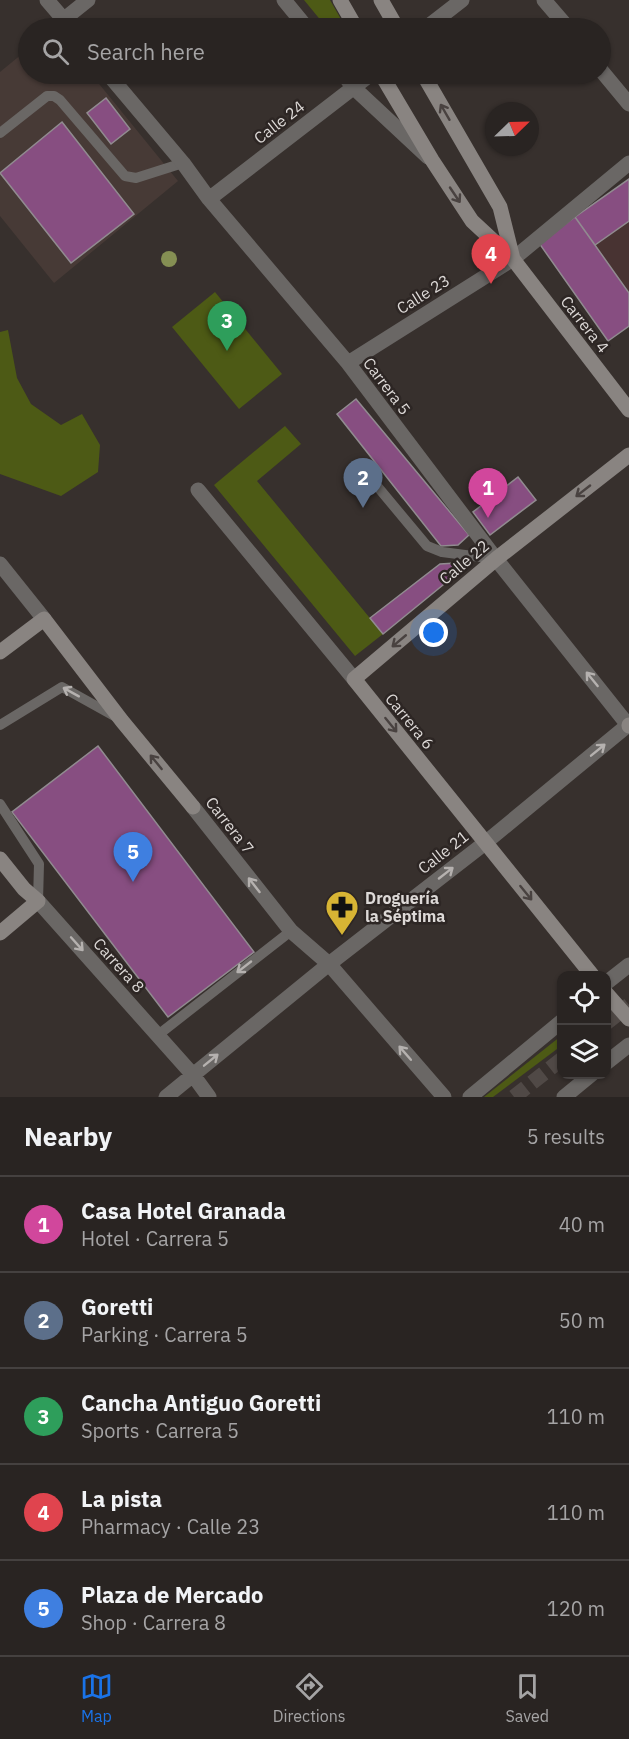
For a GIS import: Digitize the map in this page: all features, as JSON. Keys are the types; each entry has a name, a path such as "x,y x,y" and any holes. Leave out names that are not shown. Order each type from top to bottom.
{"main road":[{"path":"340,0 350,18"},
{"path":"381,0 391,18"},
{"name":"Carrera 4","path":"387,84 432,160 472,221 513,259 629,410"},
{"name":"Carrera 4","path":"429,84 500,207 513,259"},
{"name":"Calle 22","path":"354,679 496,559 629,455"},
{"path":"0,652 44,619"},
{"name":"Carrera 7","path":"44,619 193,807"},
{"name":"Carrera 6","path":"354,679 589,971"},
{"name":"Carrera 8","path":"0,860 24,889 38,901"},
{"path":"0,933 38,901"},
{"path":"611,999 629,1019"}],"street":[{"path":"47,0 62,18"},
{"path":"72,18 88,0"},
{"path":"284,0 299,18"},
{"path":"439,18 462,0"},
{"path":"544,0 559,18"},
{"path":"611,82 629,104"},
{"name":"Carrera 5","path":"116,84 183,163 209,199 348,363 496,559 629,725"},
{"name":"Carrera 4","path":"351,84 432,160"},
{"name":"Calle 24","path":"209,199 357,84"},
{"name":"Calle 23","path":"348,363 513,259 629,163"},
{"name":"Carrera 6","path":"198,490 354,679"},
{"name":"Carrera 7","path":"0,564 6,579 44,619"},
{"name":"Calle 21","path":"166,1097 629,725"},
{"name":"Carrera 7","path":"193,807 291,931 329,964 444,1097"},
{"name":"Carrera 8","path":"38,901 193,1075 209,1097"},
{"path":"611,979 629,965"},
{"path":"470,1097 557,1024"},
{"path":"611,1059 629,1045"},
{"path":"564,1097 586,1079"}],"lane":[{"path":"0,133 47,96 54,96 60,100 125,176 136,178 183,163"},
{"path":"367,474 427,546 442,552 496,559"},
{"path":"0,725 62,687 122,720"},
{"path":"0,804 39,864 38,901"},
{"path":"158,1035 291,931"}],"shaded area":[{"path":"18,57 18,84 99,84 178,181 54,283 0,216 0,72"},
{"path":"629,179 629,326 539,243"}],"green space":[{"path":"304,0 330,0 340,18 319,18"},
{"path":"215,292 282,374 239,409 172,327"},
{"path":"8,330 17,378 31,404 61,425 82,414 100,445 98,472 61,496 0,474 0,332"},
{"path":"285,426 301,444 257,481 383,634 355,656 214,485"},
{"path":"557,1039 557,1049 493,1097 484,1097"}],"building":[{"path":"106,98 130,129 111,144 87,113"},
{"path":"62,122 134,214 71,263 0,173"},
{"path":"629,179 629,221 595,245 575,217"},
{"path":"575,217 629,293 629,326 608,341 539,243"},
{"path":"356,399 469,535 458,545 441,546 337,414"},
{"path":"518,477 536,500 490,535 473,512"},
{"path":"456,563 465,567 383,634 370,618 440,564"},
{"path":"98,746 254,952 168,1017 12,812"}],"tunnel":[{"path":"611,1019 629,1005"},
{"path":"514,1097 557,1063"}],"place":[{"name":"La pista","path":"491,284"},
{"name":"Cancha Antiguo Goretti","path":"227,351"},
{"name":"Goretti","path":"363,508"},
{"name":"Casa Hotel Granada","path":"488,518"},
{"name":"Plaza de Mercado","path":"133,882"},
{"name":"Droguería la Séptima","path":"342,936"}]}
